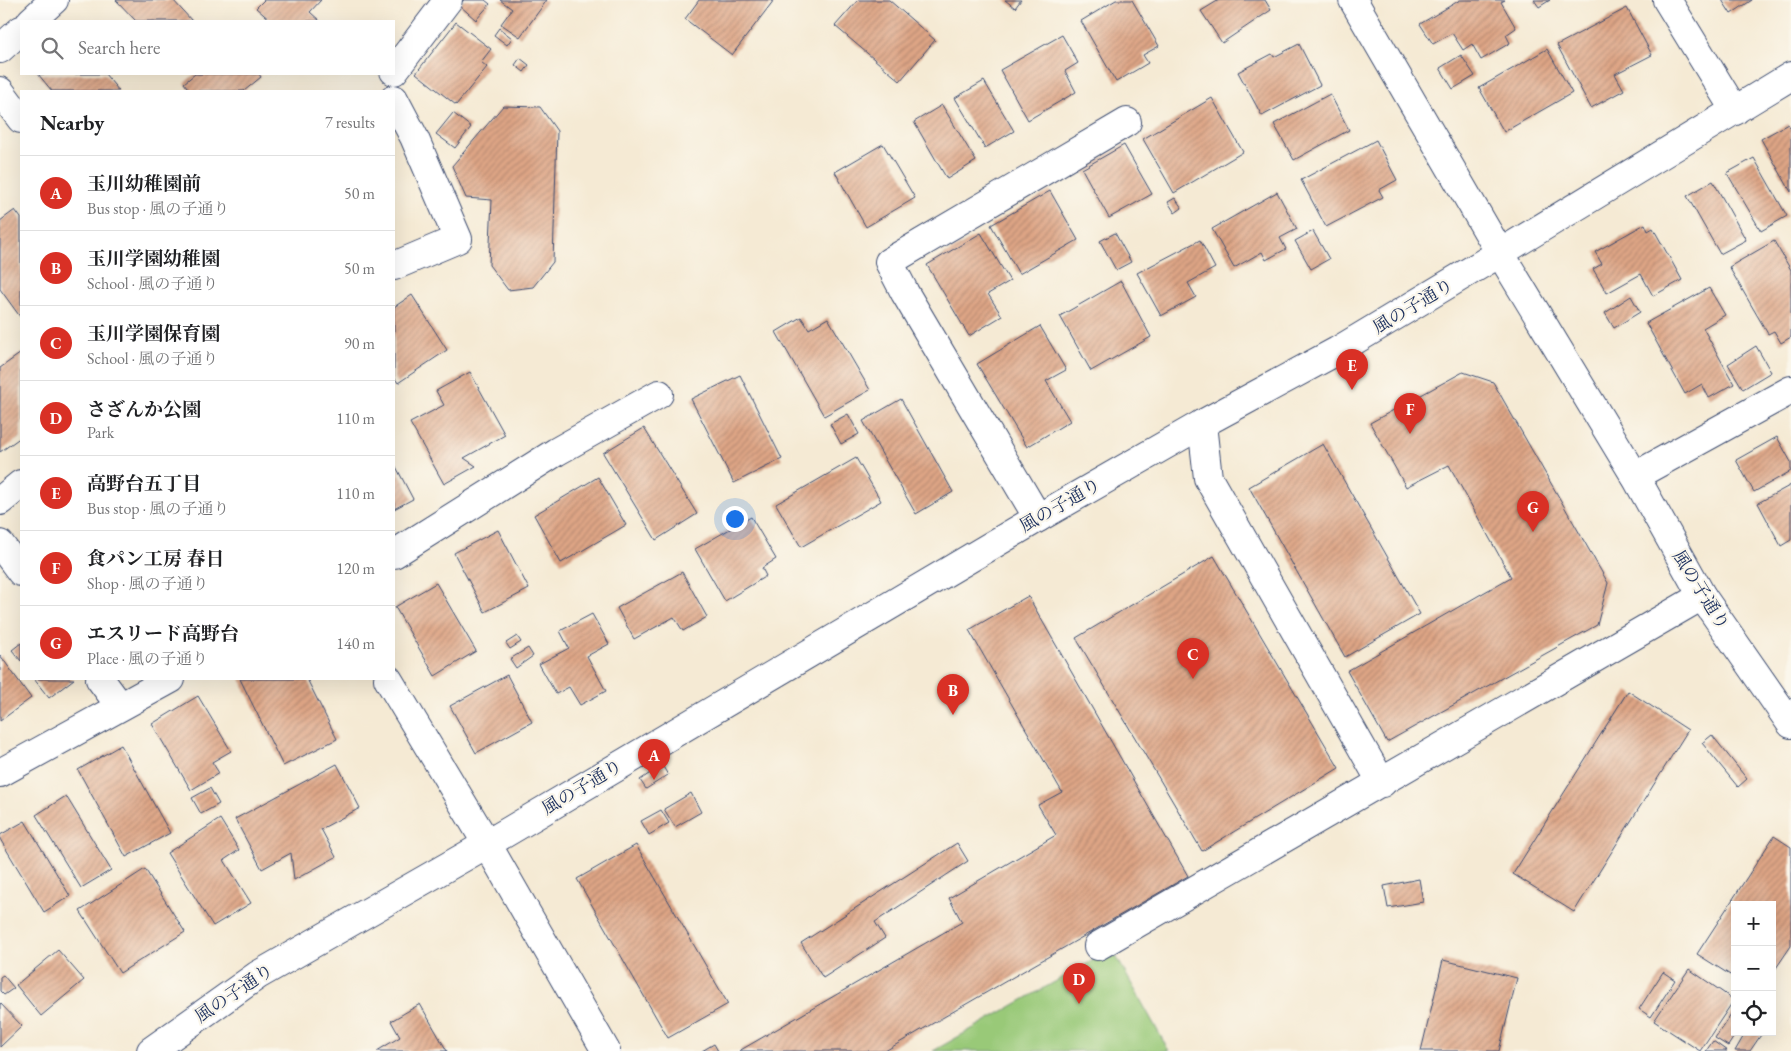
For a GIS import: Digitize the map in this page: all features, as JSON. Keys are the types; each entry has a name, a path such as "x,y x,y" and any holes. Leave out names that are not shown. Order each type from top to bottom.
{"street":[{"path":"32,20 54,0"},
{"path":"395,70 448,0"},
{"path":"1353,0 1500,253 1791,76"},
{"path":"1667,0 1735,111"},
{"path":"0,49 20,31"},
{"path":"389,90 385,82 390,75"},
{"path":"0,91 20,118"},
{"path":"395,100 414,137 458,239 395,266"},
{"path":"1038,518 889,262 1127,122"},
{"name":"風の子通り","path":"151,1051 258,975 487,844 1038,518 1202,424 1337,351 1500,253 1635,476 1702,596 1791,724"},
{"path":"1635,476 1791,390"},
{"path":"395,553 556,452 659,394"},
{"path":"1202,424 1208,478 1382,783"},
{"path":"0,501 20,485"},
{"path":"0,544 20,571"},
{"path":"1098,946 1702,596"},
{"path":"101,680 120,706"},
{"path":"0,773 169,680"},
{"path":"389,680 487,844 606,1051"}],"green space":[{"path":"1116,956 1169,1051 933,1051 1097,958"}],"building":[{"path":"116,0 173,0 191,20 135,20"},
{"path":"264,0 321,0 310,12 319,20 270,20 256,8"},
{"path":"464,0 485,0 490,4 476,20 459,5"},
{"path":"500,0 547,0 520,37 501,24 512,9"},
{"path":"699,0 774,0 732,55 685,19"},
{"path":"858,0 889,0 935,40 900,81 835,26"},
{"path":"1005,0 1021,0 1015,8"},
{"path":"1116,0 1132,0 1159,46 1143,55 1148,63 1116,82 1081,21"},
{"path":"1219,0 1265,0 1271,10 1222,43 1201,11"},
{"path":"1460,0 1505,0 1501,2 1516,28 1506,35 1510,43 1481,60 1472,44 1463,50 1452,33 1433,44 1420,24"},
{"path":"1534,0 1550,0 1539,7"},
{"path":"1722,0 1752,0 1731,14"},
{"path":"1627,8 1652,55 1615,74 1624,90 1591,108 1557,45"},
{"path":"456,22 491,49 481,62 487,67 456,105 416,73"},
{"path":"499,28 512,38 507,45 494,35"},
{"path":"1062,35 1078,63 1065,71 1076,92 1028,120 1000,70"},
{"path":"1299,44 1320,85 1262,116 1238,72 1272,54 1274,57"},
{"path":"1547,49 1572,93 1504,132 1479,88"},
{"path":"1461,55 1475,76 1453,89 1440,68"},
{"path":"520,58 529,65 524,72 515,65"},
{"path":"39,75 106,75 118,90 51,90"},
{"path":"194,75 260,75 261,77 245,90 189,90 184,83"},
{"path":"984,81 1014,131 985,148 955,98"},
{"path":"1330,94 1349,130 1294,160 1274,124"},
{"path":"1212,98 1243,152 1174,193 1143,139"},
{"path":"942,105 976,161 947,179 914,122"},
{"path":"503,106 540,107 557,131 553,262 533,287 508,290 489,265 492,200 466,198 452,166"},
{"path":"453,113 471,127 455,148 436,134"},
{"path":"1788,124 1791,129 1791,192 1761,139"},
{"path":"1376,140 1397,180 1379,190 1383,197 1326,227 1301,180"},
{"path":"883,144 915,198 866,227 835,172"},
{"path":"1124,145 1152,194 1109,218 1082,169"},
{"path":"1754,158 1787,216 1761,231 1727,173"},
{"path":"1713,181 1746,240 1720,254 1687,196"},
{"path":"1050,191 1078,240 1019,274 991,225"},
{"path":"1277,192 1297,229 1280,238 1286,249 1266,260 1262,252 1234,268 1212,229"},
{"path":"1175,198 1182,208 1175,213 1168,202"},
{"path":"15,210 20,217 20,317 0,289 0,221"},
{"path":"1645,224 1648,231 1653,228 1682,280 1653,296 1641,274 1607,293 1593,269 1602,264 1595,252"},
{"path":"1313,231 1329,259 1311,269 1295,241"},
{"path":"981,233 1010,281 988,294 1002,316 969,336 927,265"},
{"path":"1115,233 1131,262 1116,270 1100,241"},
{"path":"1200,240 1215,268 1188,283 1196,297 1161,316 1137,273"},
{"path":"1774,241 1791,270 1791,337 1781,343 1774,331 1768,334 1729,267"},
{"path":"1121,281 1151,337 1091,371 1060,316"},
{"path":"1709,288 1725,315 1703,328 1734,384 1709,398 1702,384 1685,394 1646,323"},
{"path":"412,295 447,350 398,383 395,378 395,306"},
{"path":"1631,296 1640,312 1614,328 1605,313"},
{"path":"801,317 809,329 828,318 870,390 824,416 776,332"},
{"path":"1040,326 1066,370 1046,381 1070,421 1027,447 977,364"},
{"path":"1756,346 1771,372 1743,389 1728,364"},
{"path":"20,354 20,438 0,452 0,368"},
{"path":"470,372 505,435 464,458 476,466 444,484 410,423 444,405 436,391"},
{"path":"1463,372 1493,382 1608,583 1597,625 1387,742 1347,671 1511,577 1449,465 1406,487 1370,423"},
{"path":"740,375 782,459 734,483 691,399"},
{"path":"901,399 953,492 916,514 863,421"},
{"path":"848,414 859,434 841,444 830,424"},
{"path":"644,428 697,514 656,540 603,453"},
{"path":"1777,437 1791,462 1791,471 1754,492 1736,460"},
{"path":"1323,444 1420,614 1345,657 1249,487"},
{"path":"856,458 881,501 801,547 776,504"},
{"path":"395,465 413,499 395,508"},
{"path":"598,477 626,525 561,563 534,515"},
{"path":"1791,485 1791,540 1781,546 1758,503"},
{"path":"751,517 776,559 762,568 766,576 725,601 695,549"},
{"path":"498,530 529,589 485,612 454,553"},
{"path":"1214,556 1339,768 1202,851 1076,638"},
{"path":"682,572 707,617 683,631 674,617 634,639 617,608"},
{"path":"436,583 476,651 435,676 395,607"},
{"path":"1028,596 1188,876 885,1051 739,1051 962,922 949,898 1056,835 1038,805 1062,792 969,630"},
{"path":"592,614 609,644 587,656 606,691 580,705 569,687 556,694 539,664 569,648 560,631"},
{"path":"517,636 521,642 510,649 506,643"},
{"path":"20,644 20,660 12,650"},
{"path":"528,648 533,656 516,668 510,659"},
{"path":"0,655 31,698 0,721"},
{"path":"507,675 532,722 476,753 450,706"},
{"path":"35,680 73,680 49,698"},
{"path":"240,680 308,680 337,739 283,766"},
{"path":"1628,691 1688,730 1574,912 1513,874"},
{"path":"198,696 231,751 212,762 219,773 191,790 152,724"},
{"path":"1712,735 1747,779 1738,787 1702,743"},
{"path":"121,745 170,833 126,857 78,770"},
{"path":"337,764 360,808 321,829 336,857 294,880 291,853 262,869 235,819"},
{"path":"662,765 668,775 646,789 640,780"},
{"path":"210,788 219,804 201,814 192,798"},
{"path":"691,793 701,812 675,827 664,809"},
{"path":"66,796 111,870 81,888 36,815"},
{"path":"661,810 669,823 649,835 641,821"},
{"path":"220,819 239,850 224,860 251,903 213,926 167,853"},
{"path":"25,821 70,896 44,912 0,839 0,835"},
{"path":"1774,836 1791,847 1791,946 1776,968 1776,901 1732,901"},
{"path":"957,843 968,861 875,922 885,938 823,978 801,943"},
{"path":"636,845 728,1004 668,1038 577,879"},
{"path":"145,869 185,932 120,973 80,911"},
{"path":"1419,879 1423,902 1388,908 1384,886"},
{"path":"1731,902 1731,975 1697,954"},
{"path":"58,950 84,980 41,1016 16,985"},
{"path":"1443,960 1517,978 1499,1051 1421,1051"},
{"path":"1689,969 1731,998 1731,1004 1700,1051 1654,1021"},
{"path":"1663,972 1675,980 1651,1017 1639,1009"},
{"path":"3,975 14,988 4,995 0,991 0,977"},
{"path":"0,1003 22,1026 0,1047"},
{"path":"420,1004 447,1051 377,1051 400,1037 391,1021"},
{"path":"1731,1014 1731,1036 1734,1036 1728,1046 1715,1038"},
{"path":"1744,1036 1760,1036 1750,1051 1735,1051"},
{"path":"1713,1041 1727,1051 1706,1051"},
{"path":"714,1044 718,1051 702,1051"}],"place":[{"name":"高野台五丁目","path":"1352,390"},
{"name":"食パン工房 春日","path":"1410,434"},
{"name":"エスリード高野台","path":"1533,532"},
{"name":"玉川学園保育園","path":"1193,679"},
{"name":"玉川学園幼稚園","path":"953,715"},
{"name":"玉川幼稚園前","path":"654,780"},
{"name":"さざんか公園","path":"1079,1004"}]}
